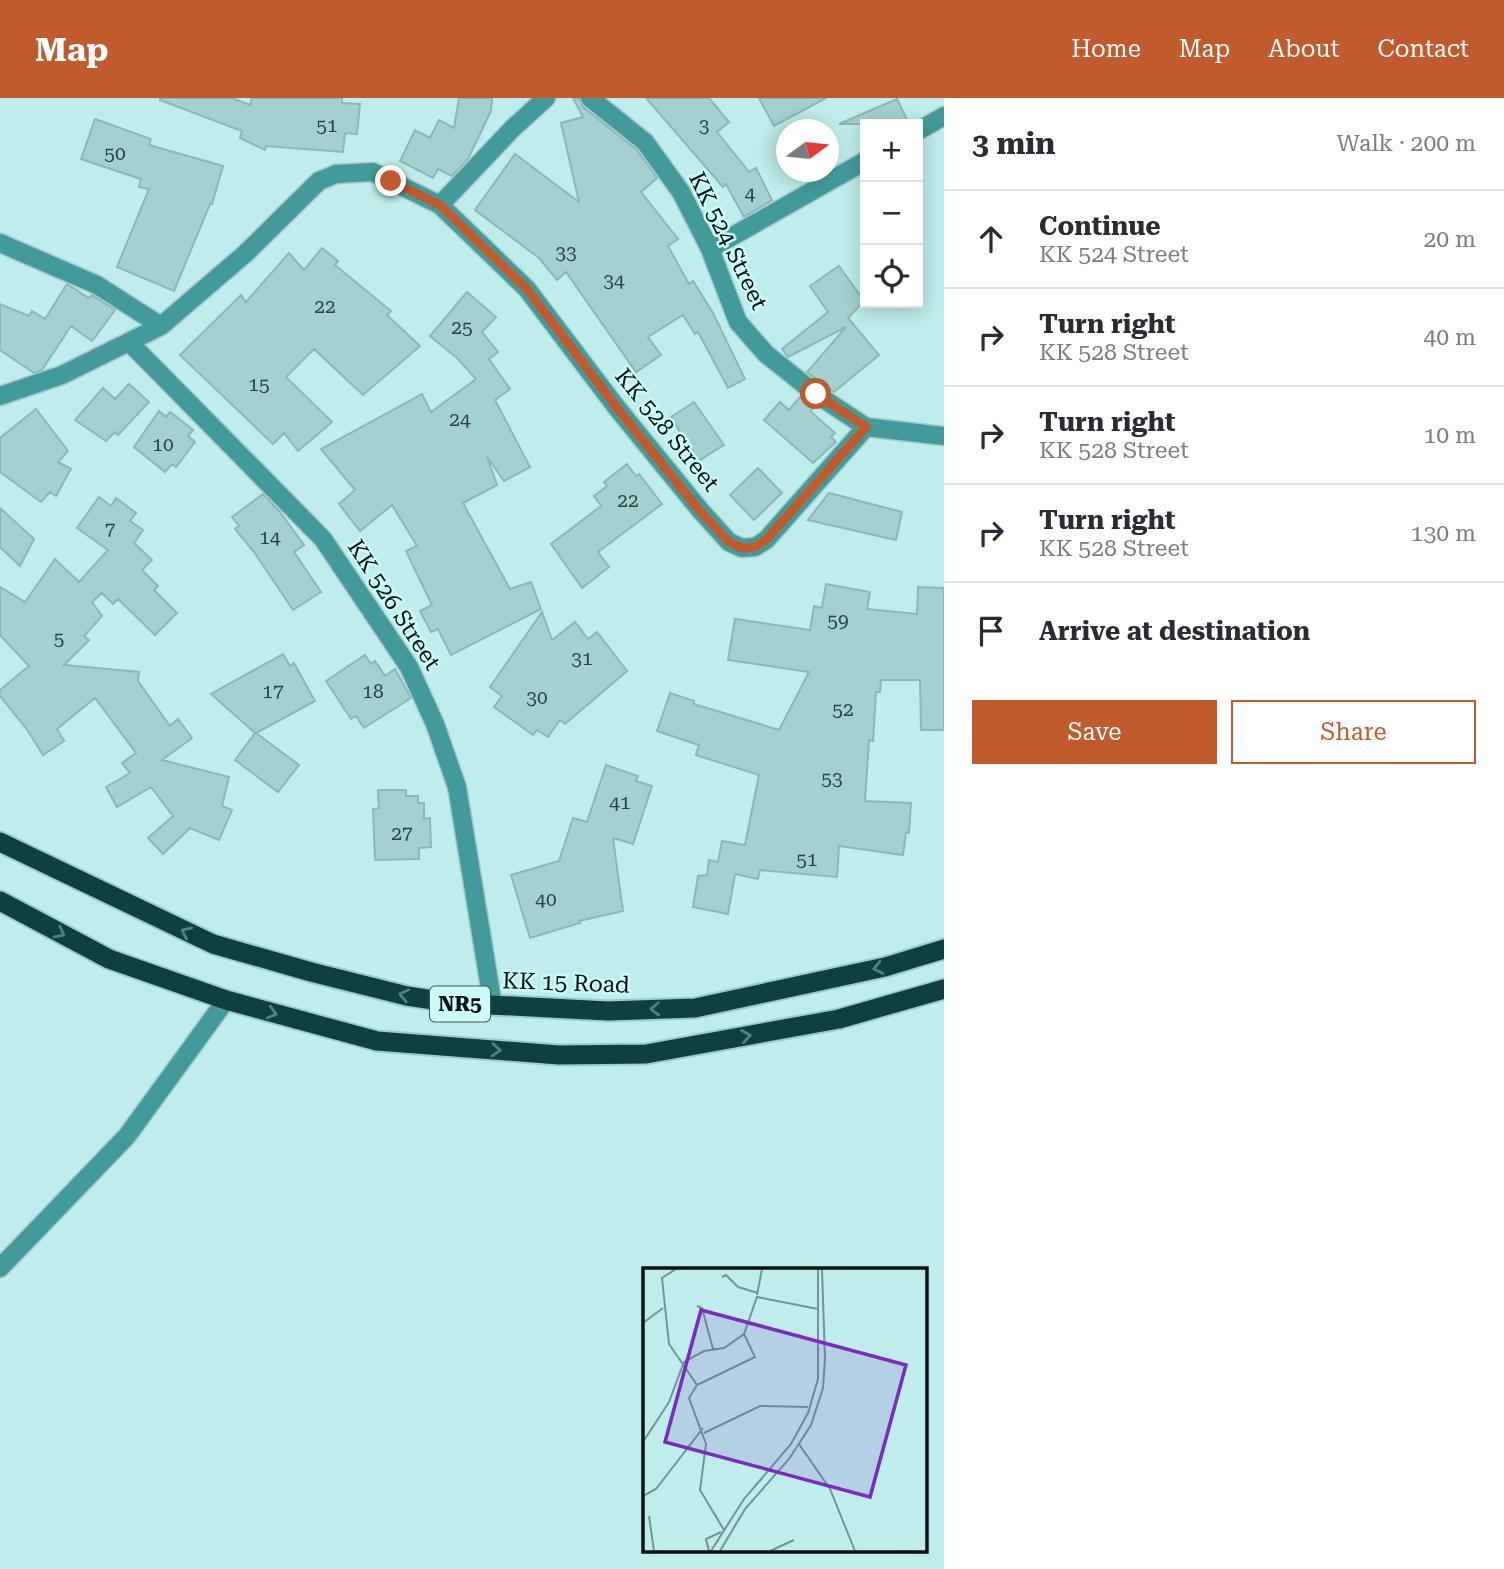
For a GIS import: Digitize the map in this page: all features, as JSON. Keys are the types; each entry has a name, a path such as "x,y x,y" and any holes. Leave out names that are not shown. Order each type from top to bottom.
{"highway":[{"name":"KK 15 Road","path":"0,842 212,944 407,996 453,1003 608,1011 695,1008 885,967 944,949"},
{"name":"NR5","path":"0,901 109,959 226,1000 377,1041 559,1055 646,1054 839,1019 944,989"}],"street":[{"path":"440,205 513,128 546,98"},
{"name":"KK 524 Street","path":"590,98 645,142 681,192 710,249 738,322 766,354 816,394 866,427 944,436"},
{"path":"923,128 944,116"},
{"path":"710,249 860,164"},
{"name":"KK 528 Street","path":"0,396 62,375 161,326 246,253 319,181 337,174 373,172 440,205 527,289 617,408 699,510 729,542 742,548 755,547 766,540 866,427"},
{"path":"0,243 97,285 161,326"},
{"name":"KK 526 Street","path":"130,343 323,539 409,667 435,724 457,787 493,1006"},
{"path":"0,1268 127,1136 226,1000"}],"building":[{"path":"160,98 232,98 250,105 252,98 342,98 342,103 360,104 357,134 345,133 343,152 266,146 265,150 240,138 242,131"},
{"path":"459,98 492,98 491,111 468,159 452,176 438,169 433,178 400,161 415,130 430,138 439,120 454,128"},
{"path":"573,98 579,98 583,107 637,150 657,178 641,192 678,239 668,246 689,284 693,281 713,313 745,379 728,388 698,332 695,334 683,315 648,337 661,355 636,372 566,272 557,280 539,258 475,210 515,154 579,202 561,123 583,117"},
{"path":"646,98 709,98 729,122 717,132 749,172 756,168 772,200 744,217 726,184 723,187"},
{"path":"759,98 826,98 787,119 776,119 774,126"},
{"path":"897,99 907,119 860,119 860,124 839,124"},
{"path":"95,119 151,139 149,145 223,166 212,204 174,291 117,267 149,189 139,187 141,179 81,159"},
{"path":"322,248 338,261 335,265 391,311 387,315 420,346 363,395 314,349 286,377 332,422 298,451 284,433 273,444 180,355 241,295 246,302 289,253 304,270"},
{"path":"839,266 860,295 860,305 848,318 879,355 834,392 807,372 846,327 788,357 782,349 828,312 810,286"},
{"path":"67,284 89,298 92,295 115,310 92,341 71,326 42,370 34,373 0,350 0,304 29,316 32,311 45,319"},
{"path":"467,292 496,317 482,332 498,352 489,359 510,389 495,400 530,467 504,481 487,457 497,485 463,503 510,589 531,582 541,609 451,655 438,629 431,632 420,611 432,605 406,551 417,546 392,505 360,531 339,504 355,490 321,449 422,394 431,412 476,379 457,358 430,336"},
{"path":"129,384 149,402 118,435 115,432 106,441 75,420 103,388 115,399"},
{"path":"801,396 815,407 810,411 835,433 831,437 836,442 813,463 764,420 780,402 789,410"},
{"path":"694,402 724,445 698,461 671,417"},
{"path":"36,409 68,451 58,462 71,469 56,496 50,492 41,502 0,472 0,438"},
{"path":"159,411 166,417 170,412 193,430 188,436 195,442 176,467 172,464 165,472 134,447"},
{"path":"627,464 636,476 639,474 662,504 598,552 609,567 582,588 551,544 601,506 594,496 607,486 604,482"},
{"path":"758,468 782,493 754,520 730,495"},
{"path":"829,493 902,512 896,540 808,520"},
{"path":"263,494 304,545 294,552 321,592 293,610 235,529 239,526 232,517"},
{"path":"99,497 111,506 116,498 136,513 130,521 143,530 134,543 152,560 142,570 158,586 154,590 177,613 155,635 118,599 113,604 102,593 92,602 102,616 84,636 89,640 64,665 139,672 138,681 170,726 178,719 192,738 162,760 229,777 222,806 232,810 219,840 190,828 163,854 148,838 173,816 151,787 117,807 106,787 130,773 122,763 136,753 95,698 57,729 64,741 43,755 0,696 0,690 29,666 0,635 0,587 25,602 55,559 79,582 108,550 77,528"},
{"path":"0,508 34,539 20,566 0,547"},
{"path":"826,584 870,592 867,609 917,614 918,587 944,588 944,730 921,730 920,680 881,680 880,692 876,692 873,741 869,740 865,801 911,803 909,833 906,832 903,855 839,846 837,877 760,870 758,879 735,874 728,914 693,907 698,876 707,875 709,860 718,862 722,841 745,845 759,775 696,755 699,745 657,731 670,693 694,701 694,704 779,730 809,672 728,660 735,619 810,630 814,606 822,608"},
{"path":"542,612 552,640 575,622 588,639 597,632 627,671 565,724 560,720 548,737 537,730 533,735 494,707 502,696 490,687"},
{"path":"283,654 290,666 294,663 315,701 256,733 299,765 278,792 235,760 255,733 211,694"},
{"path":"365,655 371,664 375,661 385,676 395,669 411,698 364,728 356,716 351,719 326,681"},
{"path":"606,765 638,776 636,781 652,786 633,844 613,838 623,911 579,921 580,923 530,938 511,875 559,861 573,818 587,822"},
{"path":"378,790 406,790 406,796 418,796 418,803 424,803 424,819 430,818 431,847 419,848 419,859 375,860 373,809 379,808"}],"route":[{"path":"391,181 440,205 527,289 617,408 699,510 729,542 742,548 755,547 766,540 837,463 866,427 816,394"}]}
